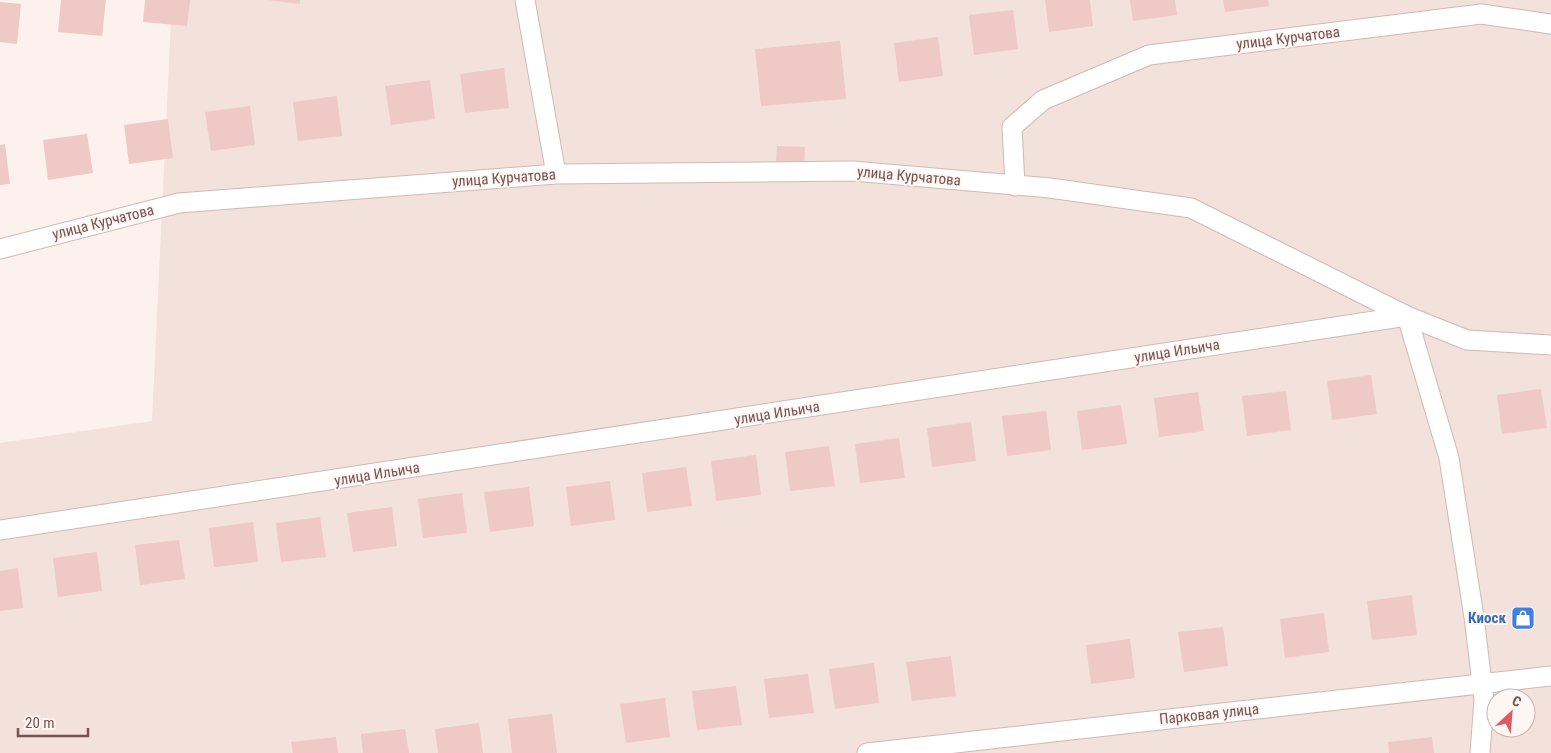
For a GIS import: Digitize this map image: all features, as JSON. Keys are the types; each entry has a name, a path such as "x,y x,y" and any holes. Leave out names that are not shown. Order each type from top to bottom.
{"street":[{"path":"524,0 556,174"},
{"name":"улица Курчатова","path":"1015,186 1012,127 1043,100 1149,55 1481,14 1551,24"},
{"name":"улица Курчатова","path":"0,249 179,203 556,174 853,171 1050,188 1191,208 1407,316"},
{"path":"1407,316 1467,340 1551,344"},
{"path":"1407,316 1449,458 1474,617 1484,700 1480,753"},
{"name":"улица Ильича","path":"0,530 1407,316"},
{"name":"Парковая улица","path":"866,753 1551,676"}],"shaded area":[{"path":"172,0 1551,0 1551,753 0,753 0,443 152,421"}],"building":[{"path":"61,0 106,0 102,36 58,32"},
{"path":"145,0 190,0 187,26 143,22"},
{"path":"268,0 300,0 300,4"},
{"path":"1045,0 1090,0 1093,26 1049,32"},
{"path":"1130,0 1175,0 1177,15 1133,21"},
{"path":"1223,0 1268,0 1269,6 1225,12"},
{"path":"0,2 21,4 17,44 0,42"},
{"path":"1013,10 1018,49 974,55 969,15"},
{"path":"938,37 943,76 899,82 894,43"},
{"path":"840,41 846,99 761,106 755,49"},
{"path":"504,68 509,108 465,113 460,74"},
{"path":"430,80 435,119 391,125 385,86"},
{"path":"337,96 342,136 298,141 293,102"},
{"path":"250,106 255,145 211,151 205,112"},
{"path":"168,119 173,158 129,164 124,125"},
{"path":"87,134 93,173 48,180 43,140"},
{"path":"5,144 10,184 0,185 0,145"},
{"path":"777,146 805,147 804,164 776,163"},
{"path":"1371,375 1377,414 1332,420 1327,381"},
{"path":"1541,389 1547,428 1502,434 1497,395"},
{"path":"1286,391 1291,430 1247,436 1242,396"},
{"path":"1198,392 1204,431 1159,437 1154,398"},
{"path":"1121,405 1127,444 1082,450 1077,411"},
{"path":"1046,411 1051,450 1007,456 1002,416"},
{"path":"971,422 976,461 932,467 927,428"},
{"path":"899,438 905,478 860,483 855,444"},
{"path":"829,446 835,486 790,491 785,452"},
{"path":"756,455 761,495 716,501 711,461"},
{"path":"686,467 692,506 647,512 642,473"},
{"path":"610,481 615,520 571,526 566,487"},
{"path":"529,487 534,526 490,532 484,492"},
{"path":"462,493 467,533 423,538 418,499"},
{"path":"392,507 397,546 353,552 347,513"},
{"path":"320,517 326,557 281,562 276,523"},
{"path":"253,522 258,562 214,567 209,528"},
{"path":"179,540 185,579 140,585 135,545"},
{"path":"97,552 102,591 58,597 53,558"},
{"path":"18,568 23,608 0,611 0,571"},
{"path":"1412,595 1417,635 1372,640 1367,601"},
{"path":"1324,613 1329,652 1285,658 1280,619"},
{"path":"1223,627 1228,666 1184,672 1178,632"},
{"path":"1130,639 1135,678 1091,684 1086,645"},
{"path":"951,656 956,696 912,701 906,662"},
{"path":"874,663 879,703 835,709 829,669"},
{"path":"808,674 814,713 769,718 764,679"},
{"path":"736,686 742,725 697,730 692,691"},
{"path":"665,698 670,737 626,743 620,704"},
{"path":"552,714 557,753 512,753 508,719"},
{"path":"479,723 483,753 438,753 435,729"},
{"path":"405,729 409,753 363,753 361,734"},
{"path":"336,737 338,753 293,753 291,742"},
{"path":"1432,737 1434,753 1389,753 1388,742"}],"place":[{"name":"Киоск","path":"1523,618"}]}
